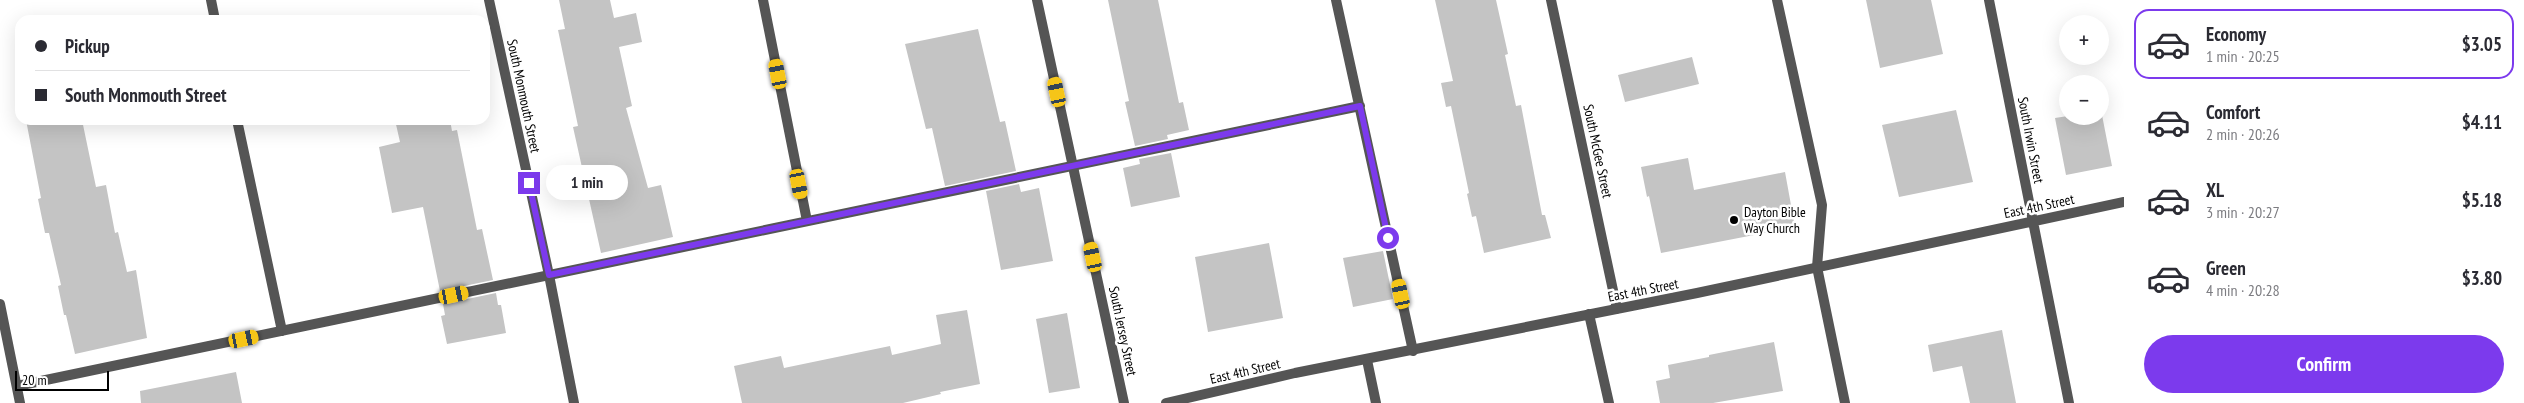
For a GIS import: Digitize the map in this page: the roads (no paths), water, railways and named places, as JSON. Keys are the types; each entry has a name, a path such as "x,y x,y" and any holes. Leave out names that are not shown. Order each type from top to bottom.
{"street":[{"path":"211,0 214,15"},
{"name":"South Monmouth Street","path":"489,0 549,275 574,403"},
{"path":"763,0 807,221"},
{"name":"South Jersey Street","path":"1037,0 1124,403"},
{"path":"1336,0 1413,351"},
{"name":"South McGee Street","path":"1551,0 1617,309"},
{"path":"1776,0 1822,205 1817,267 1845,403"},
{"name":"South Irwin Street","path":"1989,0 2070,403"},
{"path":"17,386 1360,106"},
{"path":"238,125 282,331"},
{"name":"East 4th Street","path":"1166,403 1295,373 1617,309 2124,202"},
{"path":"0,304 20,403"},
{"path":"1589,314 1609,403"},
{"path":"1367,360 1376,403"}],"place":[{"name":"Dayton Bible Way Church","path":"1734,220"}]}
